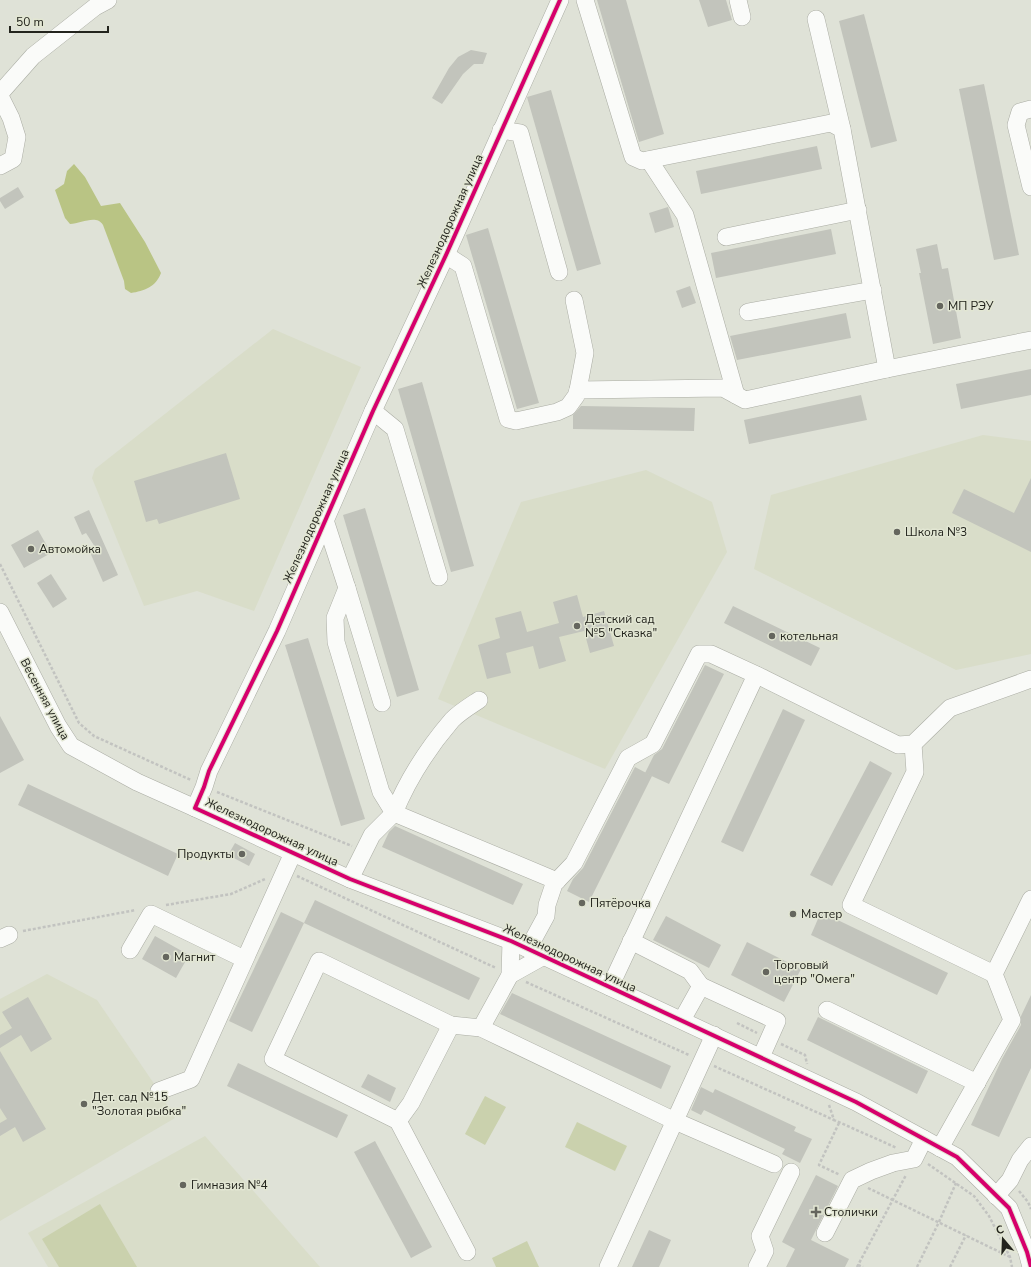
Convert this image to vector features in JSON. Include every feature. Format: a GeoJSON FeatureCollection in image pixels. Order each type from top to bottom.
{"type":"FeatureCollection","features":[{"type":"Feature","properties":{"kind":"street"},"geometry":{"type":"LineString","coordinates":[[0,91],[3,90],[32,56],[96,7],[108,0]]}},
{"type":"Feature","properties":{"kind":"street","name":"Железнодорожная улица"},"geometry":{"type":"LineString","coordinates":[[560,0],[446,256],[373,411],[277,631],[209,771],[195,808],[350,879],[511,941],[544,956],[856,1102],[957,1157],[1009,1208],[1027,1252],[1030,1267]]}},
{"type":"Feature","properties":{"kind":"street"},"geometry":{"type":"LineString","coordinates":[[584,0],[633,158],[642,161],[649,160],[831,123],[842,130]]}},
{"type":"Feature","properties":{"kind":"street"},"geometry":{"type":"LineString","coordinates":[[738,0],[742,17]]}},
{"type":"Feature","properties":{"kind":"street"},"geometry":{"type":"LineString","coordinates":[[816,19],[842,130],[887,369]]}},
{"type":"Feature","properties":{"kind":"street"},"geometry":{"type":"LineString","coordinates":[[0,96],[11,118],[17,137],[13,159],[0,166]]}},
{"type":"Feature","properties":{"kind":"street"},"geometry":{"type":"LineString","coordinates":[[1031,110],[1020,112],[1016,125],[1031,187]]}},
{"type":"Feature","properties":{"kind":"street"},"geometry":{"type":"LineString","coordinates":[[501,130],[520,133],[559,272]]}},
{"type":"Feature","properties":{"kind":"street"},"geometry":{"type":"LineString","coordinates":[[649,160],[685,215],[736,395]]}},
{"type":"Feature","properties":{"kind":"street"},"geometry":{"type":"LineString","coordinates":[[726,237],[858,210]]}},
{"type":"Feature","properties":{"kind":"street"},"geometry":{"type":"LineString","coordinates":[[446,256],[463,266],[508,419],[516,421],[557,412],[568,407],[576,396],[585,353],[574,300]]}},
{"type":"Feature","properties":{"kind":"street"},"geometry":{"type":"LineString","coordinates":[[748,312],[873,290]]}},
{"type":"Feature","properties":{"kind":"street"},"geometry":{"type":"LineString","coordinates":[[578,390],[723,388],[745,400],[1031,340]]}},
{"type":"Feature","properties":{"kind":"street"},"geometry":{"type":"LineString","coordinates":[[373,411],[395,429],[439,577]]}},
{"type":"Feature","properties":{"kind":"street"},"geometry":{"type":"LineString","coordinates":[[325,520],[382,703]]}},
{"type":"Feature","properties":{"kind":"street"},"geometry":{"type":"LineString","coordinates":[[347,588],[335,618],[336,642],[382,792],[394,813],[557,882]]}},
{"type":"Feature","properties":{"kind":"street","name":"Весенняя улица"},"geometry":{"type":"LineString","coordinates":[[0,612],[58,726],[71,746],[137,782],[195,808]]}},
{"type":"Feature","properties":{"kind":"street"},"geometry":{"type":"LineString","coordinates":[[528,949],[546,916],[554,884],[574,863],[628,758],[653,744],[699,654],[711,654],[898,745],[913,744],[950,708],[1031,679]]}},
{"type":"Feature","properties":{"kind":"street"},"geometry":{"type":"LineString","coordinates":[[610,987],[756,675]]}},
{"type":"Feature","properties":{"kind":"street"},"geometry":{"type":"LineString","coordinates":[[350,879],[372,835],[394,813],[401,796],[418,765],[453,719],[479,700]]}},
{"type":"Feature","properties":{"kind":"street"},"geometry":{"type":"LineString","coordinates":[[913,744],[915,772],[851,905],[994,974],[1012,1020],[940,1148]]}},
{"type":"Feature","properties":{"kind":"street"},"geometry":{"type":"LineString","coordinates":[[159,1091],[191,1079],[293,852]]}},
{"type":"Feature","properties":{"kind":"street"},"geometry":{"type":"LineString","coordinates":[[994,974],[1031,899]]}},
{"type":"Feature","properties":{"kind":"street"},"geometry":{"type":"LineString","coordinates":[[130,950],[151,914],[244,959]]}},
{"type":"Feature","properties":{"kind":"street"},"geometry":{"type":"LineString","coordinates":[[481,1028],[510,975],[511,941]]}},
{"type":"Feature","properties":{"kind":"street"},"geometry":{"type":"LineString","coordinates":[[632,941],[690,971],[701,986],[777,1021],[761,1057]]}},
{"type":"Feature","properties":{"kind":"street"},"geometry":{"type":"LineString","coordinates":[[510,975],[544,956]]}},
{"type":"Feature","properties":{"kind":"street"},"geometry":{"type":"LineString","coordinates":[[467,1252],[398,1121],[273,1059],[318,962],[450,1025],[481,1028],[675,1121],[774,1164]]}},
{"type":"Feature","properties":{"kind":"street"},"geometry":{"type":"LineString","coordinates":[[682,1020],[701,986]]}},
{"type":"Feature","properties":{"kind":"street"},"geometry":{"type":"LineString","coordinates":[[826,1010],[976,1083]]}},
{"type":"Feature","properties":{"kind":"street"},"geometry":{"type":"LineString","coordinates":[[398,1121],[411,1103],[450,1025]]}},
{"type":"Feature","properties":{"kind":"street"},"geometry":{"type":"LineString","coordinates":[[608,1267],[714,1035]]}},
{"type":"Feature","properties":{"kind":"street"},"geometry":{"type":"LineString","coordinates":[[824,1233],[852,1180],[871,1171],[915,1157],[924,1139]]}},
{"type":"Feature","properties":{"kind":"street"},"geometry":{"type":"LineString","coordinates":[[996,1196],[1010,1180],[1020,1160],[1031,1146]]}},
{"type":"Feature","properties":{"kind":"street"},"geometry":{"type":"LineString","coordinates":[[757,1267],[765,1251],[760,1236],[791,1172]]}},
{"type":"Feature","properties":{"kind":"path"},"geometry":{"type":"LineString","coordinates":[[0,564],[79,723],[94,736],[204,787],[364,851]]}},
{"type":"Feature","properties":{"kind":"path"},"geometry":{"type":"LineString","coordinates":[[285,870],[510,975],[915,1157],[974,1196],[989,1216],[1010,1257],[1012,1267]]}},
{"type":"Feature","properties":{"kind":"path"},"geometry":{"type":"LineString","coordinates":[[737,1024],[805,1055],[813,1082]]}},
{"type":"Feature","properties":{"kind":"path"},"geometry":{"type":"LineString","coordinates":[[828,1105],[834,1120]]}},
{"type":"Feature","properties":{"kind":"path"},"geometry":{"type":"LineString","coordinates":[[839,1122],[819,1165],[1010,1257]]}},
{"type":"Feature","properties":{"kind":"path"},"geometry":{"type":"LineString","coordinates":[[863,1267],[858,1266],[915,1157]]}},
{"type":"Feature","properties":{"kind":"path"},"geometry":{"type":"LineString","coordinates":[[1010,1180],[1028,1202],[1031,1209]]}},
{"type":"Feature","properties":{"kind":"path"},"geometry":{"type":"LineString","coordinates":[[917,1267],[956,1183]]}},
{"type":"Feature","properties":{"kind":"path"},"geometry":{"type":"LineString","coordinates":[[950,1267],[966,1236]]}},
{"type":"Feature","properties":{"kind":"shaded area"},"geometry":{"type":"Polygon","coordinates":[[[74,164],[85,177],[101,206],[120,203],[145,242],[161,273],[156,282],[149,288],[131,293],[125,289],[124,281],[103,225],[100,222],[96,220],[88,220],[70,224],[65,218],[55,190],[64,184],[67,171],[74,164]]]}},
{"type":"Feature","properties":{"kind":"shaded area"},"geometry":{"type":"Polygon","coordinates":[[[273,329],[361,367],[254,611],[197,591],[144,606],[92,478],[95,469],[273,329]]]}},
{"type":"Feature","properties":{"kind":"shaded area","name":"Школа №3"},"geometry":{"type":"Polygon","coordinates":[[[983,435],[1031,441],[1031,654],[956,670],[754,569],[771,495],[983,435]]]}},
{"type":"Feature","properties":{"kind":"shaded area","name":"Детский сад №5 \"Сказка\""},"geometry":{"type":"Polygon","coordinates":[[[646,470],[712,502],[727,552],[605,769],[438,699],[521,502],[646,470]]]}},
{"type":"Feature","properties":{"kind":"shaded area","name":"Дет. сад №15 \"Золотая рыбка\""},"geometry":{"type":"Polygon","coordinates":[[[47,974],[97,1000],[159,1091],[175,1118],[0,1221],[0,999],[47,974]]]}},
{"type":"Feature","properties":{"kind":"shaded area"},"geometry":{"type":"Polygon","coordinates":[[[485,1096],[506,1107],[485,1145],[465,1134],[485,1096]]]}},
{"type":"Feature","properties":{"kind":"shaded area"},"geometry":{"type":"Polygon","coordinates":[[[577,1122],[627,1146],[615,1171],[565,1147],[577,1122]]]}},
{"type":"Feature","properties":{"kind":"shaded area","name":"Гимназия №4"},"geometry":{"type":"Polygon","coordinates":[[[205,1136],[320,1267],[48,1267],[28,1233],[205,1136]]]}},
{"type":"Feature","properties":{"kind":"shaded area"},"geometry":{"type":"Polygon","coordinates":[[[100,1204],[137,1267],[59,1267],[42,1239],[100,1204]]]}},
{"type":"Feature","properties":{"kind":"shaded area"},"geometry":{"type":"Polygon","coordinates":[[[527,1241],[539,1267],[496,1267],[492,1258],[527,1241]]]}},
{"type":"Feature","properties":{"kind":"building"},"geometry":{"type":"Polygon","coordinates":[[[597,0],[626,0],[664,134],[639,142],[597,0]]]}},
{"type":"Feature","properties":{"kind":"building"},"geometry":{"type":"Polygon","coordinates":[[[699,0],[726,0],[732,20],[708,27],[699,0]]]}},
{"type":"Feature","properties":{"kind":"building"},"geometry":{"type":"Polygon","coordinates":[[[864,14],[897,141],[871,148],[839,21],[864,14]]]}},
{"type":"Feature","properties":{"kind":"building"},"geometry":{"type":"Polygon","coordinates":[[[471,50],[487,53],[483,64],[474,64],[463,74],[442,104],[432,98],[449,68],[458,57],[471,50]]]}},
{"type":"Feature","properties":{"kind":"building"},"geometry":{"type":"Polygon","coordinates":[[[984,84],[1019,255],[994,260],[959,89],[984,84]]]}},
{"type":"Feature","properties":{"kind":"building"},"geometry":{"type":"Polygon","coordinates":[[[551,90],[601,264],[577,271],[527,97],[551,90]]]}},
{"type":"Feature","properties":{"kind":"building"},"geometry":{"type":"Polygon","coordinates":[[[817,146],[822,169],[701,194],[696,171],[817,146]]]}},
{"type":"Feature","properties":{"kind":"building"},"geometry":{"type":"Polygon","coordinates":[[[18,187],[24,197],[5,209],[0,201],[0,198],[18,187]]]}},
{"type":"Feature","properties":{"kind":"building"},"geometry":{"type":"Polygon","coordinates":[[[668,207],[674,227],[655,233],[649,213],[668,207]]]}},
{"type":"Feature","properties":{"kind":"building"},"geometry":{"type":"Polygon","coordinates":[[[488,228],[539,403],[517,409],[466,235],[488,228]]]}},
{"type":"Feature","properties":{"kind":"building"},"geometry":{"type":"Polygon","coordinates":[[[831,229],[836,254],[716,278],[711,253],[831,229]]]}},
{"type":"Feature","properties":{"kind":"building","name":"МП РЭУ"},"geometry":{"type":"Polygon","coordinates":[[[937,244],[942,269],[948,268],[961,338],[933,344],[919,273],[921,273],[916,249],[937,244]]]}},
{"type":"Feature","properties":{"kind":"building"},"geometry":{"type":"Polygon","coordinates":[[[690,286],[696,303],[682,308],[676,291],[690,286]]]}},
{"type":"Feature","properties":{"kind":"building"},"geometry":{"type":"Polygon","coordinates":[[[846,313],[851,338],[737,360],[730,336],[846,313]]]}},
{"type":"Feature","properties":{"kind":"building"},"geometry":{"type":"Polygon","coordinates":[[[1031,369],[1031,395],[961,409],[956,384],[1031,369]]]}},
{"type":"Feature","properties":{"kind":"building"},"geometry":{"type":"Polygon","coordinates":[[[422,382],[474,566],[451,572],[398,389],[422,382]]]}},
{"type":"Feature","properties":{"kind":"building"},"geometry":{"type":"Polygon","coordinates":[[[861,395],[867,420],[749,444],[744,420],[861,395]]]}},
{"type":"Feature","properties":{"kind":"building"},"geometry":{"type":"Polygon","coordinates":[[[581,406],[695,408],[694,431],[573,429],[573,415],[581,406]]]}},
{"type":"Feature","properties":{"kind":"building"},"geometry":{"type":"Polygon","coordinates":[[[226,453],[240,499],[159,524],[157,519],[146,522],[134,481],[226,453]]]}},
{"type":"Feature","properties":{"kind":"building"},"geometry":{"type":"Polygon","coordinates":[[[1031,478],[1031,552],[952,513],[964,489],[1014,513],[1031,478]]]}},
{"type":"Feature","properties":{"kind":"building"},"geometry":{"type":"Polygon","coordinates":[[[365,508],[419,690],[397,697],[343,515],[365,508]]]}},
{"type":"Feature","properties":{"kind":"building"},"geometry":{"type":"Polygon","coordinates":[[[89,510],[118,575],[103,582],[89,550],[95,547],[86,533],[82,535],[74,517],[89,510]]]}},
{"type":"Feature","properties":{"kind":"building","name":"Автомойка"},"geometry":{"type":"Polygon","coordinates":[[[38,530],[51,553],[24,568],[11,545],[38,530]]]}},
{"type":"Feature","properties":{"kind":"building"},"geometry":{"type":"Polygon","coordinates":[[[51,574],[67,599],[53,608],[37,583],[51,574]]]}},
{"type":"Feature","properties":{"kind":"building"},"geometry":{"type":"Polygon","coordinates":[[[577,595],[583,617],[604,611],[614,646],[590,653],[584,631],[559,637],[566,661],[539,669],[533,646],[506,653],[511,673],[487,679],[478,645],[500,638],[495,618],[521,611],[527,632],[559,623],[553,602],[577,595]]]}},
{"type":"Feature","properties":{"kind":"building","name":"котельная"},"geometry":{"type":"Polygon","coordinates":[[[733,606],[820,648],[811,666],[724,623],[733,606]]]}},
{"type":"Feature","properties":{"kind":"building"},"geometry":{"type":"Polygon","coordinates":[[[308,638],[365,819],[341,826],[285,645],[308,638]]]}},
{"type":"Feature","properties":{"kind":"building"},"geometry":{"type":"Polygon","coordinates":[[[705,665],[724,674],[669,784],[645,773],[654,755],[662,749],[705,665]]]}},
{"type":"Feature","properties":{"kind":"building"},"geometry":{"type":"Polygon","coordinates":[[[783,709],[805,720],[743,852],[721,842],[783,709]]]}},
{"type":"Feature","properties":{"kind":"building"},"geometry":{"type":"Polygon","coordinates":[[[0,716],[24,760],[0,773],[0,716]]]}},
{"type":"Feature","properties":{"kind":"building"},"geometry":{"type":"Polygon","coordinates":[[[870,761],[892,773],[832,886],[810,875],[870,761]]]}},
{"type":"Feature","properties":{"kind":"building"},"geometry":{"type":"Polygon","coordinates":[[[635,767],[652,776],[589,902],[567,891],[573,879],[583,868],[635,767]]]}},
{"type":"Feature","properties":{"kind":"building"},"geometry":{"type":"Polygon","coordinates":[[[28,784],[178,854],[168,876],[18,805],[28,784]]]}},
{"type":"Feature","properties":{"kind":"building"},"geometry":{"type":"Polygon","coordinates":[[[395,826],[523,884],[513,905],[382,847],[389,832],[395,826]]]}},
{"type":"Feature","properties":{"kind":"building","name":"Продукты"},"geometry":{"type":"Polygon","coordinates":[[[235,843],[255,854],[249,866],[228,855],[235,843]]]}},
{"type":"Feature","properties":{"kind":"building"},"geometry":{"type":"Polygon","coordinates":[[[315,900],[480,978],[469,1000],[304,923],[315,900]]]}},
{"type":"Feature","properties":{"kind":"building"},"geometry":{"type":"Polygon","coordinates":[[[281,912],[304,923],[252,1032],[229,1021],[281,912]]]}},
{"type":"Feature","properties":{"kind":"building"},"geometry":{"type":"Polygon","coordinates":[[[821,912],[948,973],[937,995],[811,935],[821,912]]]}},
{"type":"Feature","properties":{"kind":"building"},"geometry":{"type":"Polygon","coordinates":[[[666,916],[721,945],[709,968],[653,940],[666,916]]]}},
{"type":"Feature","properties":{"kind":"building","name":"Магнит"},"geometry":{"type":"Polygon","coordinates":[[[155,936],[189,955],[176,978],[142,959],[155,936]]]}},
{"type":"Feature","properties":{"kind":"building","name":"Торговый центр \"Омега\""},"geometry":{"type":"Polygon","coordinates":[[[747,942],[801,969],[784,1002],[731,975],[747,942]]]}},
{"type":"Feature","properties":{"kind":"building"},"geometry":{"type":"Polygon","coordinates":[[[512,993],[671,1066],[661,1089],[500,1014],[512,993]]]}},
{"type":"Feature","properties":{"kind":"building"},"geometry":{"type":"Polygon","coordinates":[[[1031,995],[1031,1068],[999,1137],[971,1125],[1002,1059],[1021,1025],[1021,1016],[1031,995]]]}},
{"type":"Feature","properties":{"kind":"building"},"geometry":{"type":"Polygon","coordinates":[[[28,997],[52,1039],[31,1052],[21,1035],[0,1048],[0,1035],[12,1028],[2,1012],[28,997]]]}},
{"type":"Feature","properties":{"kind":"building"},"geometry":{"type":"Polygon","coordinates":[[[818,1017],[928,1071],[917,1094],[807,1040],[818,1017]]]}},
{"type":"Feature","properties":{"kind":"building"},"geometry":{"type":"Polygon","coordinates":[[[0,1051],[46,1129],[23,1142],[15,1127],[0,1136],[0,1123],[7,1119],[0,1108],[0,1051]]]}},
{"type":"Feature","properties":{"kind":"building"},"geometry":{"type":"Polygon","coordinates":[[[238,1063],[348,1115],[337,1138],[227,1086],[238,1063]]]}},
{"type":"Feature","properties":{"kind":"building"},"geometry":{"type":"Polygon","coordinates":[[[368,1074],[396,1088],[390,1102],[361,1087],[368,1074]]]}},
{"type":"Feature","properties":{"kind":"building"},"geometry":{"type":"Polygon","coordinates":[[[701,1087],[713,1093],[715,1089],[796,1127],[794,1131],[812,1139],[800,1163],[782,1154],[785,1149],[704,1110],[701,1115],[691,1110],[701,1087]]]}},
{"type":"Feature","properties":{"kind":"building"},"geometry":{"type":"Polygon","coordinates":[[[375,1141],[432,1247],[411,1258],[354,1152],[375,1141]]]}},
{"type":"Feature","properties":{"kind":"building"},"geometry":{"type":"Polygon","coordinates":[[[816,1175],[838,1186],[811,1240],[849,1259],[845,1267],[786,1267],[795,1249],[782,1242],[816,1175]]]}},
{"type":"Feature","properties":{"kind":"building"},"geometry":{"type":"Polygon","coordinates":[[[649,1230],[671,1240],[659,1267],[632,1267],[649,1230]]]}},
{"type":"Feature","properties":{"kind":"cycle path"},"geometry":{"type":"LineString","coordinates":[[560,0],[446,255],[373,411],[277,631],[209,771],[195,808],[350,879],[511,941],[856,1102],[957,1157],[1009,1208],[1027,1252],[1031,1267]]}},
{"type":"Feature","properties":{"kind":"place","name":"МП РЭУ"},"geometry":{"type":"Point","coordinates":[940,306]}},
{"type":"Feature","properties":{"kind":"place","name":"Школа №3"},"geometry":{"type":"Point","coordinates":[897,532]}},
{"type":"Feature","properties":{"kind":"place","name":"Автомойка"},"geometry":{"type":"Point","coordinates":[31,549]}},
{"type":"Feature","properties":{"kind":"place","name":"Детский сад №5 \"Сказка\""},"geometry":{"type":"Point","coordinates":[577,626]}},
{"type":"Feature","properties":{"kind":"place","name":"котельная"},"geometry":{"type":"Point","coordinates":[772,636]}},
{"type":"Feature","properties":{"kind":"place","name":"Продукты"},"geometry":{"type":"Point","coordinates":[242,854]}},
{"type":"Feature","properties":{"kind":"place","name":"Пятёрочка"},"geometry":{"type":"Point","coordinates":[582,903]}},
{"type":"Feature","properties":{"kind":"place","name":"Мастер"},"geometry":{"type":"Point","coordinates":[793,914]}},
{"type":"Feature","properties":{"kind":"place","name":"Магнит"},"geometry":{"type":"Point","coordinates":[166,957]}},
{"type":"Feature","properties":{"kind":"place","name":"Торговый центр \"Омега\""},"geometry":{"type":"Point","coordinates":[766,972]}},
{"type":"Feature","properties":{"kind":"place","name":"Дет. сад №15 \"Золотая рыбка\""},"geometry":{"type":"Point","coordinates":[84,1104]}},
{"type":"Feature","properties":{"kind":"place","name":"Гимназия №4"},"geometry":{"type":"Point","coordinates":[183,1185]}},
{"type":"Feature","properties":{"kind":"place","name":"Столички"},"geometry":{"type":"Point","coordinates":[816,1212]}}]}
